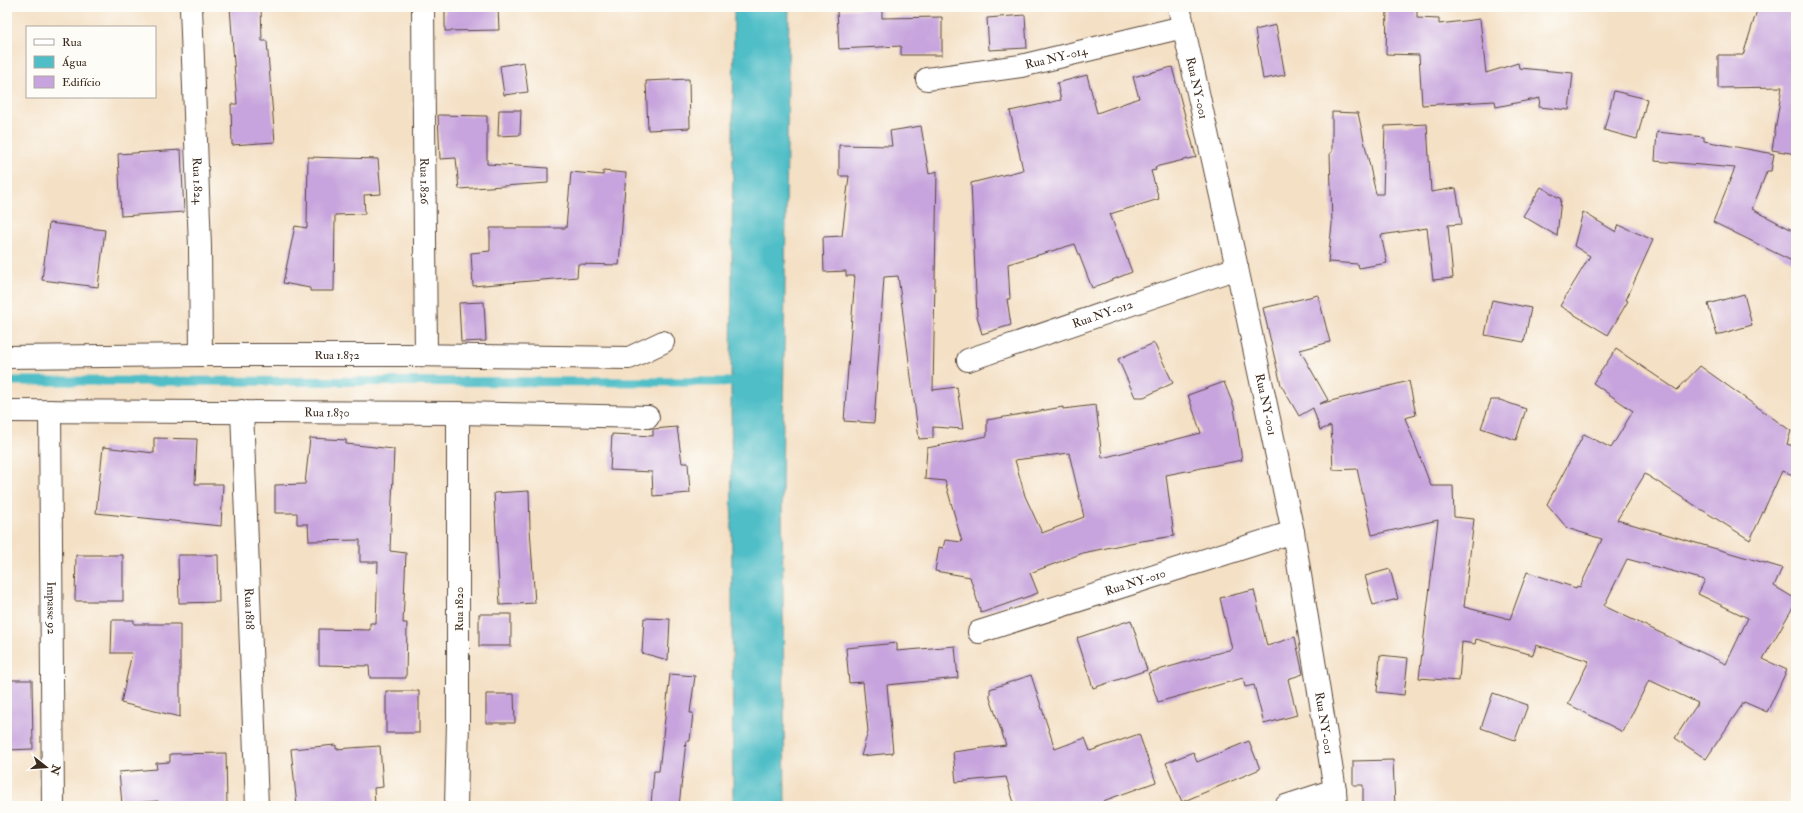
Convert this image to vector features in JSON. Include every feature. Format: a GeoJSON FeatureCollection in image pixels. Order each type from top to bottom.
{"type":"FeatureCollection","features":[{"type":"Feature","properties":{"kind":"street","name":"Rua 1.824"},"geometry":{"type":"LineString","coordinates":[[191,7],[200,248],[201,355]]}},
{"type":"Feature","properties":{"kind":"street","name":"Rua 1.826"},"geometry":{"type":"LineString","coordinates":[[423,7],[426,355]]}},
{"type":"Feature","properties":{"kind":"street","name":"Rua NY-014"},"geometry":{"type":"LineString","coordinates":[[927,79],[1021,66],[1181,17]]}},
{"type":"Feature","properties":{"kind":"street","name":"Rua NY-001"},"geometry":{"type":"LineString","coordinates":[[1181,17],[1237,268],[1293,532],[1335,798]]}},
{"type":"Feature","properties":{"kind":"street","name":"Rua NY-012"},"geometry":{"type":"LineString","coordinates":[[968,360],[1237,268]]}},
{"type":"Feature","properties":{"kind":"street","name":"Rua 1.832"},"geometry":{"type":"LineString","coordinates":[[7,357],[426,355],[629,358],[664,342]]}},
{"type":"Feature","properties":{"kind":"street","name":"Impasse 92"},"geometry":{"type":"LineString","coordinates":[[50,410],[53,806]]}},
{"type":"Feature","properties":{"kind":"street","name":"Rua 1.830"},"geometry":{"type":"LineString","coordinates":[[7,411],[458,413],[648,418]]}},
{"type":"Feature","properties":{"kind":"street","name":"Rua 1818"},"geometry":{"type":"LineString","coordinates":[[242,411],[257,806]]}},
{"type":"Feature","properties":{"kind":"street","name":"Rua 1820"},"geometry":{"type":"LineString","coordinates":[[456,806],[458,713],[458,413]]}},
{"type":"Feature","properties":{"kind":"street","name":"Rua NY-010"},"geometry":{"type":"LineString","coordinates":[[979,632],[1293,532]]}},
{"type":"Feature","properties":{"kind":"street"},"geometry":{"type":"LineString","coordinates":[[1286,806],[1335,798]]}},
{"type":"Feature","properties":{"kind":"water"},"geometry":{"type":"Polygon","coordinates":[[[734,7],[789,7],[782,491],[785,806],[733,806],[731,382],[734,7]]]}},
{"type":"Feature","properties":{"kind":"building"},"geometry":{"type":"Polygon","coordinates":[[[230,7],[261,7],[262,41],[267,41],[275,142],[232,145],[231,104],[237,104],[230,7]]]}},
{"type":"Feature","properties":{"kind":"building"},"geometry":{"type":"Polygon","coordinates":[[[445,7],[498,7],[499,30],[445,31],[445,7]]]}},
{"type":"Feature","properties":{"kind":"building"},"geometry":{"type":"Polygon","coordinates":[[[1387,7],[1417,7],[1417,18],[1439,19],[1439,24],[1480,19],[1486,73],[1518,63],[1519,68],[1573,73],[1569,110],[1539,107],[1540,98],[1496,107],[1495,101],[1422,105],[1419,55],[1386,54],[1387,7]]]}},
{"type":"Feature","properties":{"kind":"building"},"geometry":{"type":"Polygon","coordinates":[[[1758,7],[1796,7],[1796,154],[1772,150],[1782,87],[1718,88],[1718,55],[1743,55],[1758,7]]]}},
{"type":"Feature","properties":{"kind":"building"},"geometry":{"type":"Polygon","coordinates":[[[882,8],[882,18],[942,17],[942,55],[901,55],[901,46],[839,49],[837,10],[882,8]]]}},
{"type":"Feature","properties":{"kind":"building"},"geometry":{"type":"Polygon","coordinates":[[[1025,15],[1027,48],[989,50],[987,18],[1025,15]]]}},
{"type":"Feature","properties":{"kind":"building"},"geometry":{"type":"Polygon","coordinates":[[[1276,25],[1285,75],[1263,79],[1255,30],[1276,25]]]}},
{"type":"Feature","properties":{"kind":"building"},"geometry":{"type":"Polygon","coordinates":[[[524,62],[528,92],[504,95],[500,66],[524,62]]]}},
{"type":"Feature","properties":{"kind":"building"},"geometry":{"type":"Polygon","coordinates":[[[1172,67],[1196,157],[1155,167],[1156,170],[1151,171],[1159,199],[1110,214],[1132,272],[1092,288],[1075,244],[1008,264],[1010,299],[1007,299],[1011,325],[982,334],[977,316],[971,183],[1023,170],[1010,111],[1061,100],[1057,83],[1087,75],[1097,113],[1139,98],[1133,77],[1172,67]]]}},
{"type":"Feature","properties":{"kind":"building"},"geometry":{"type":"Polygon","coordinates":[[[689,79],[690,128],[648,130],[646,81],[689,79]]]}},
{"type":"Feature","properties":{"kind":"building"},"geometry":{"type":"Polygon","coordinates":[[[1614,91],[1647,99],[1637,139],[1604,130],[1614,91]]]}},
{"type":"Feature","properties":{"kind":"building"},"geometry":{"type":"Polygon","coordinates":[[[499,110],[521,110],[520,135],[498,136],[499,110]]]}},
{"type":"Feature","properties":{"kind":"building"},"geometry":{"type":"Polygon","coordinates":[[[1332,112],[1358,113],[1376,194],[1383,194],[1385,126],[1427,124],[1431,192],[1456,188],[1462,224],[1448,225],[1453,278],[1433,280],[1427,228],[1381,235],[1387,263],[1359,268],[1358,264],[1328,262],[1332,224],[1330,153],[1332,152],[1332,112]]]}},
{"type":"Feature","properties":{"kind":"building"},"geometry":{"type":"Polygon","coordinates":[[[438,115],[487,116],[487,164],[548,168],[548,183],[459,189],[456,158],[440,159],[438,115]]]}},
{"type":"Feature","properties":{"kind":"building"},"geometry":{"type":"Polygon","coordinates":[[[921,126],[929,174],[937,171],[933,390],[957,387],[963,429],[933,427],[933,438],[919,439],[898,276],[884,277],[874,423],[844,421],[855,276],[846,276],[846,271],[824,272],[823,237],[842,236],[849,176],[839,176],[839,145],[892,146],[890,131],[921,126]]]}},
{"type":"Feature","properties":{"kind":"building"},"geometry":{"type":"Polygon","coordinates":[[[1657,132],[1704,137],[1704,141],[1774,154],[1771,171],[1767,171],[1752,209],[1796,232],[1796,263],[1713,222],[1735,168],[1655,161],[1657,132]]]}},
{"type":"Feature","properties":{"kind":"building"},"geometry":{"type":"Polygon","coordinates":[[[181,150],[184,212],[121,216],[118,154],[181,150]]]}},
{"type":"Feature","properties":{"kind":"building"},"geometry":{"type":"Polygon","coordinates":[[[308,157],[378,159],[381,194],[364,195],[365,214],[335,215],[334,291],[310,291],[310,288],[283,283],[295,226],[307,228],[308,157]]]}},
{"type":"Feature","properties":{"kind":"building"},"geometry":{"type":"Polygon","coordinates":[[[603,171],[626,173],[619,265],[578,264],[577,277],[473,286],[471,253],[490,251],[490,228],[566,228],[571,172],[603,175],[603,171]]]}},
{"type":"Feature","properties":{"kind":"building"},"geometry":{"type":"Polygon","coordinates":[[[1541,187],[1561,199],[1557,236],[1523,216],[1541,187]]]}},
{"type":"Feature","properties":{"kind":"building"},"geometry":{"type":"Polygon","coordinates":[[[1583,212],[1616,232],[1619,225],[1653,240],[1626,300],[1628,301],[1608,335],[1560,306],[1590,256],[1574,246],[1583,212]]]}},
{"type":"Feature","properties":{"kind":"building"},"geometry":{"type":"Polygon","coordinates":[[[49,223],[105,230],[98,287],[42,280],[49,223]]]}},
{"type":"Feature","properties":{"kind":"building"},"geometry":{"type":"Polygon","coordinates":[[[1744,294],[1752,325],[1717,335],[1708,304],[1744,294]]]}},
{"type":"Feature","properties":{"kind":"building"},"geometry":{"type":"Polygon","coordinates":[[[1318,295],[1330,342],[1300,350],[1328,400],[1319,404],[1409,381],[1416,415],[1405,418],[1431,486],[1453,486],[1454,517],[1474,519],[1464,607],[1510,619],[1527,572],[1576,588],[1577,586],[1580,587],[1602,539],[1567,528],[1547,504],[1584,434],[1611,448],[1633,411],[1593,383],[1616,349],[1677,390],[1700,366],[1791,431],[1787,444],[1796,447],[1796,476],[1782,471],[1750,540],[1645,474],[1617,520],[1782,568],[1774,586],[1796,599],[1796,602],[1763,659],[1787,670],[1767,712],[1744,702],[1706,759],[1675,738],[1698,703],[1649,680],[1623,732],[1568,704],[1589,661],[1536,645],[1533,655],[1476,639],[1475,644],[1462,642],[1459,681],[1419,678],[1438,520],[1372,535],[1357,469],[1333,470],[1331,426],[1320,430],[1313,408],[1299,416],[1281,385],[1263,308],[1318,295]],[[1627,559],[1604,606],[1726,664],[1748,618],[1698,594],[1705,580],[1627,559]]]}},
{"type":"Feature","properties":{"kind":"building"},"geometry":{"type":"Polygon","coordinates":[[[1492,300],[1531,308],[1524,342],[1485,335],[1492,300]]]}},
{"type":"Feature","properties":{"kind":"building"},"geometry":{"type":"Polygon","coordinates":[[[484,302],[486,341],[461,342],[459,303],[484,302]]]}},
{"type":"Feature","properties":{"kind":"building"},"geometry":{"type":"Polygon","coordinates":[[[1154,343],[1173,383],[1144,397],[1135,397],[1118,359],[1154,343]]]}},
{"type":"Feature","properties":{"kind":"building"},"geometry":{"type":"Polygon","coordinates":[[[1224,382],[1234,407],[1242,460],[1166,475],[1174,536],[1135,542],[1083,553],[1030,573],[1038,593],[981,613],[970,577],[935,571],[939,547],[943,548],[945,540],[962,542],[945,481],[925,479],[927,448],[987,436],[987,420],[1063,407],[1063,409],[1096,405],[1102,458],[1201,433],[1188,395],[1224,382]],[[1069,453],[1015,460],[1025,496],[1042,533],[1084,517],[1069,453]]]}},
{"type":"Feature","properties":{"kind":"building"},"geometry":{"type":"Polygon","coordinates":[[[1491,400],[1500,400],[1526,409],[1516,440],[1481,428],[1491,400]]]}},
{"type":"Feature","properties":{"kind":"building"},"geometry":{"type":"Polygon","coordinates":[[[677,427],[682,463],[688,463],[690,493],[653,496],[652,472],[610,470],[612,434],[653,436],[653,429],[677,427]]]}},
{"type":"Feature","properties":{"kind":"building"},"geometry":{"type":"Polygon","coordinates":[[[154,438],[197,439],[195,484],[223,484],[221,526],[96,513],[103,447],[154,453],[154,438]]]}},
{"type":"Feature","properties":{"kind":"building"},"geometry":{"type":"Polygon","coordinates":[[[310,438],[346,440],[346,444],[394,449],[390,551],[406,553],[403,623],[407,623],[406,678],[370,678],[369,666],[319,665],[319,629],[370,630],[370,623],[376,623],[378,562],[360,562],[360,540],[309,541],[308,524],[297,524],[297,513],[275,513],[275,485],[305,484],[310,438]]]}},
{"type":"Feature","properties":{"kind":"building"},"geometry":{"type":"Polygon","coordinates":[[[529,491],[535,603],[500,605],[494,493],[529,491]]]}},
{"type":"Feature","properties":{"kind":"building"},"geometry":{"type":"Polygon","coordinates":[[[76,555],[123,555],[123,601],[75,601],[76,555]]]}},
{"type":"Feature","properties":{"kind":"building"},"geometry":{"type":"Polygon","coordinates":[[[178,555],[218,555],[219,602],[179,603],[178,555]]]}},
{"type":"Feature","properties":{"kind":"building"},"geometry":{"type":"Polygon","coordinates":[[[1390,569],[1398,599],[1373,605],[1365,576],[1390,569]]]}},
{"type":"Feature","properties":{"kind":"building"},"geometry":{"type":"Polygon","coordinates":[[[1254,590],[1267,646],[1295,637],[1303,674],[1288,679],[1297,715],[1264,724],[1254,685],[1245,687],[1243,678],[1158,702],[1148,673],[1232,649],[1220,598],[1254,590]]]}},
{"type":"Feature","properties":{"kind":"building"},"geometry":{"type":"Polygon","coordinates":[[[479,614],[511,614],[511,646],[479,646],[479,614]]]}},
{"type":"Feature","properties":{"kind":"building"},"geometry":{"type":"Polygon","coordinates":[[[644,618],[670,619],[668,660],[642,653],[644,618]]]}},
{"type":"Feature","properties":{"kind":"building"},"geometry":{"type":"Polygon","coordinates":[[[112,620],[134,620],[134,624],[180,624],[180,717],[121,703],[132,653],[111,653],[112,620]]]}},
{"type":"Feature","properties":{"kind":"building"},"geometry":{"type":"Polygon","coordinates":[[[1131,620],[1147,670],[1093,688],[1077,638],[1131,620]]]}},
{"type":"Feature","properties":{"kind":"building"},"geometry":{"type":"Polygon","coordinates":[[[897,643],[897,651],[955,646],[958,678],[887,685],[893,753],[861,756],[868,731],[863,682],[849,683],[846,648],[897,643]]]}},
{"type":"Feature","properties":{"kind":"building"},"geometry":{"type":"Polygon","coordinates":[[[1380,655],[1408,658],[1404,695],[1377,692],[1380,655]]]}},
{"type":"Feature","properties":{"kind":"building"},"geometry":{"type":"Polygon","coordinates":[[[670,674],[695,676],[690,713],[693,713],[690,741],[686,741],[679,806],[651,804],[654,771],[659,771],[670,674]]]}},
{"type":"Feature","properties":{"kind":"building"},"geometry":{"type":"Polygon","coordinates":[[[1031,675],[1055,749],[1085,738],[1090,751],[1139,734],[1156,782],[1103,801],[1105,806],[1015,806],[1006,777],[956,782],[953,752],[1006,745],[990,698],[990,689],[1031,675]]]}},
{"type":"Feature","properties":{"kind":"building"},"geometry":{"type":"Polygon","coordinates":[[[7,680],[32,680],[33,749],[7,750],[7,680]]]}},
{"type":"Feature","properties":{"kind":"building"},"geometry":{"type":"Polygon","coordinates":[[[386,691],[419,691],[419,733],[386,733],[386,691]]]}},
{"type":"Feature","properties":{"kind":"building"},"geometry":{"type":"Polygon","coordinates":[[[1493,693],[1528,705],[1515,740],[1481,728],[1493,693]]]}},
{"type":"Feature","properties":{"kind":"building"},"geometry":{"type":"Polygon","coordinates":[[[486,694],[514,694],[515,723],[486,723],[486,694]]]}},
{"type":"Feature","properties":{"kind":"building"},"geometry":{"type":"Polygon","coordinates":[[[1249,741],[1260,769],[1182,802],[1166,763],[1193,752],[1197,762],[1249,741]]]}},
{"type":"Feature","properties":{"kind":"building"},"geometry":{"type":"Polygon","coordinates":[[[336,745],[336,749],[380,746],[383,787],[374,788],[375,806],[297,806],[291,749],[336,745]]]}},
{"type":"Feature","properties":{"kind":"building"},"geometry":{"type":"Polygon","coordinates":[[[226,753],[227,806],[158,806],[158,801],[122,804],[119,772],[157,769],[156,763],[170,762],[170,754],[226,753]]]}},
{"type":"Feature","properties":{"kind":"building"},"geometry":{"type":"Polygon","coordinates":[[[1393,760],[1395,806],[1363,806],[1363,785],[1353,785],[1353,761],[1393,760]]]}},
{"type":"Feature","properties":{"kind":"waterway"},"geometry":{"type":"LineString","coordinates":[[7,381],[742,382]]}}]}
